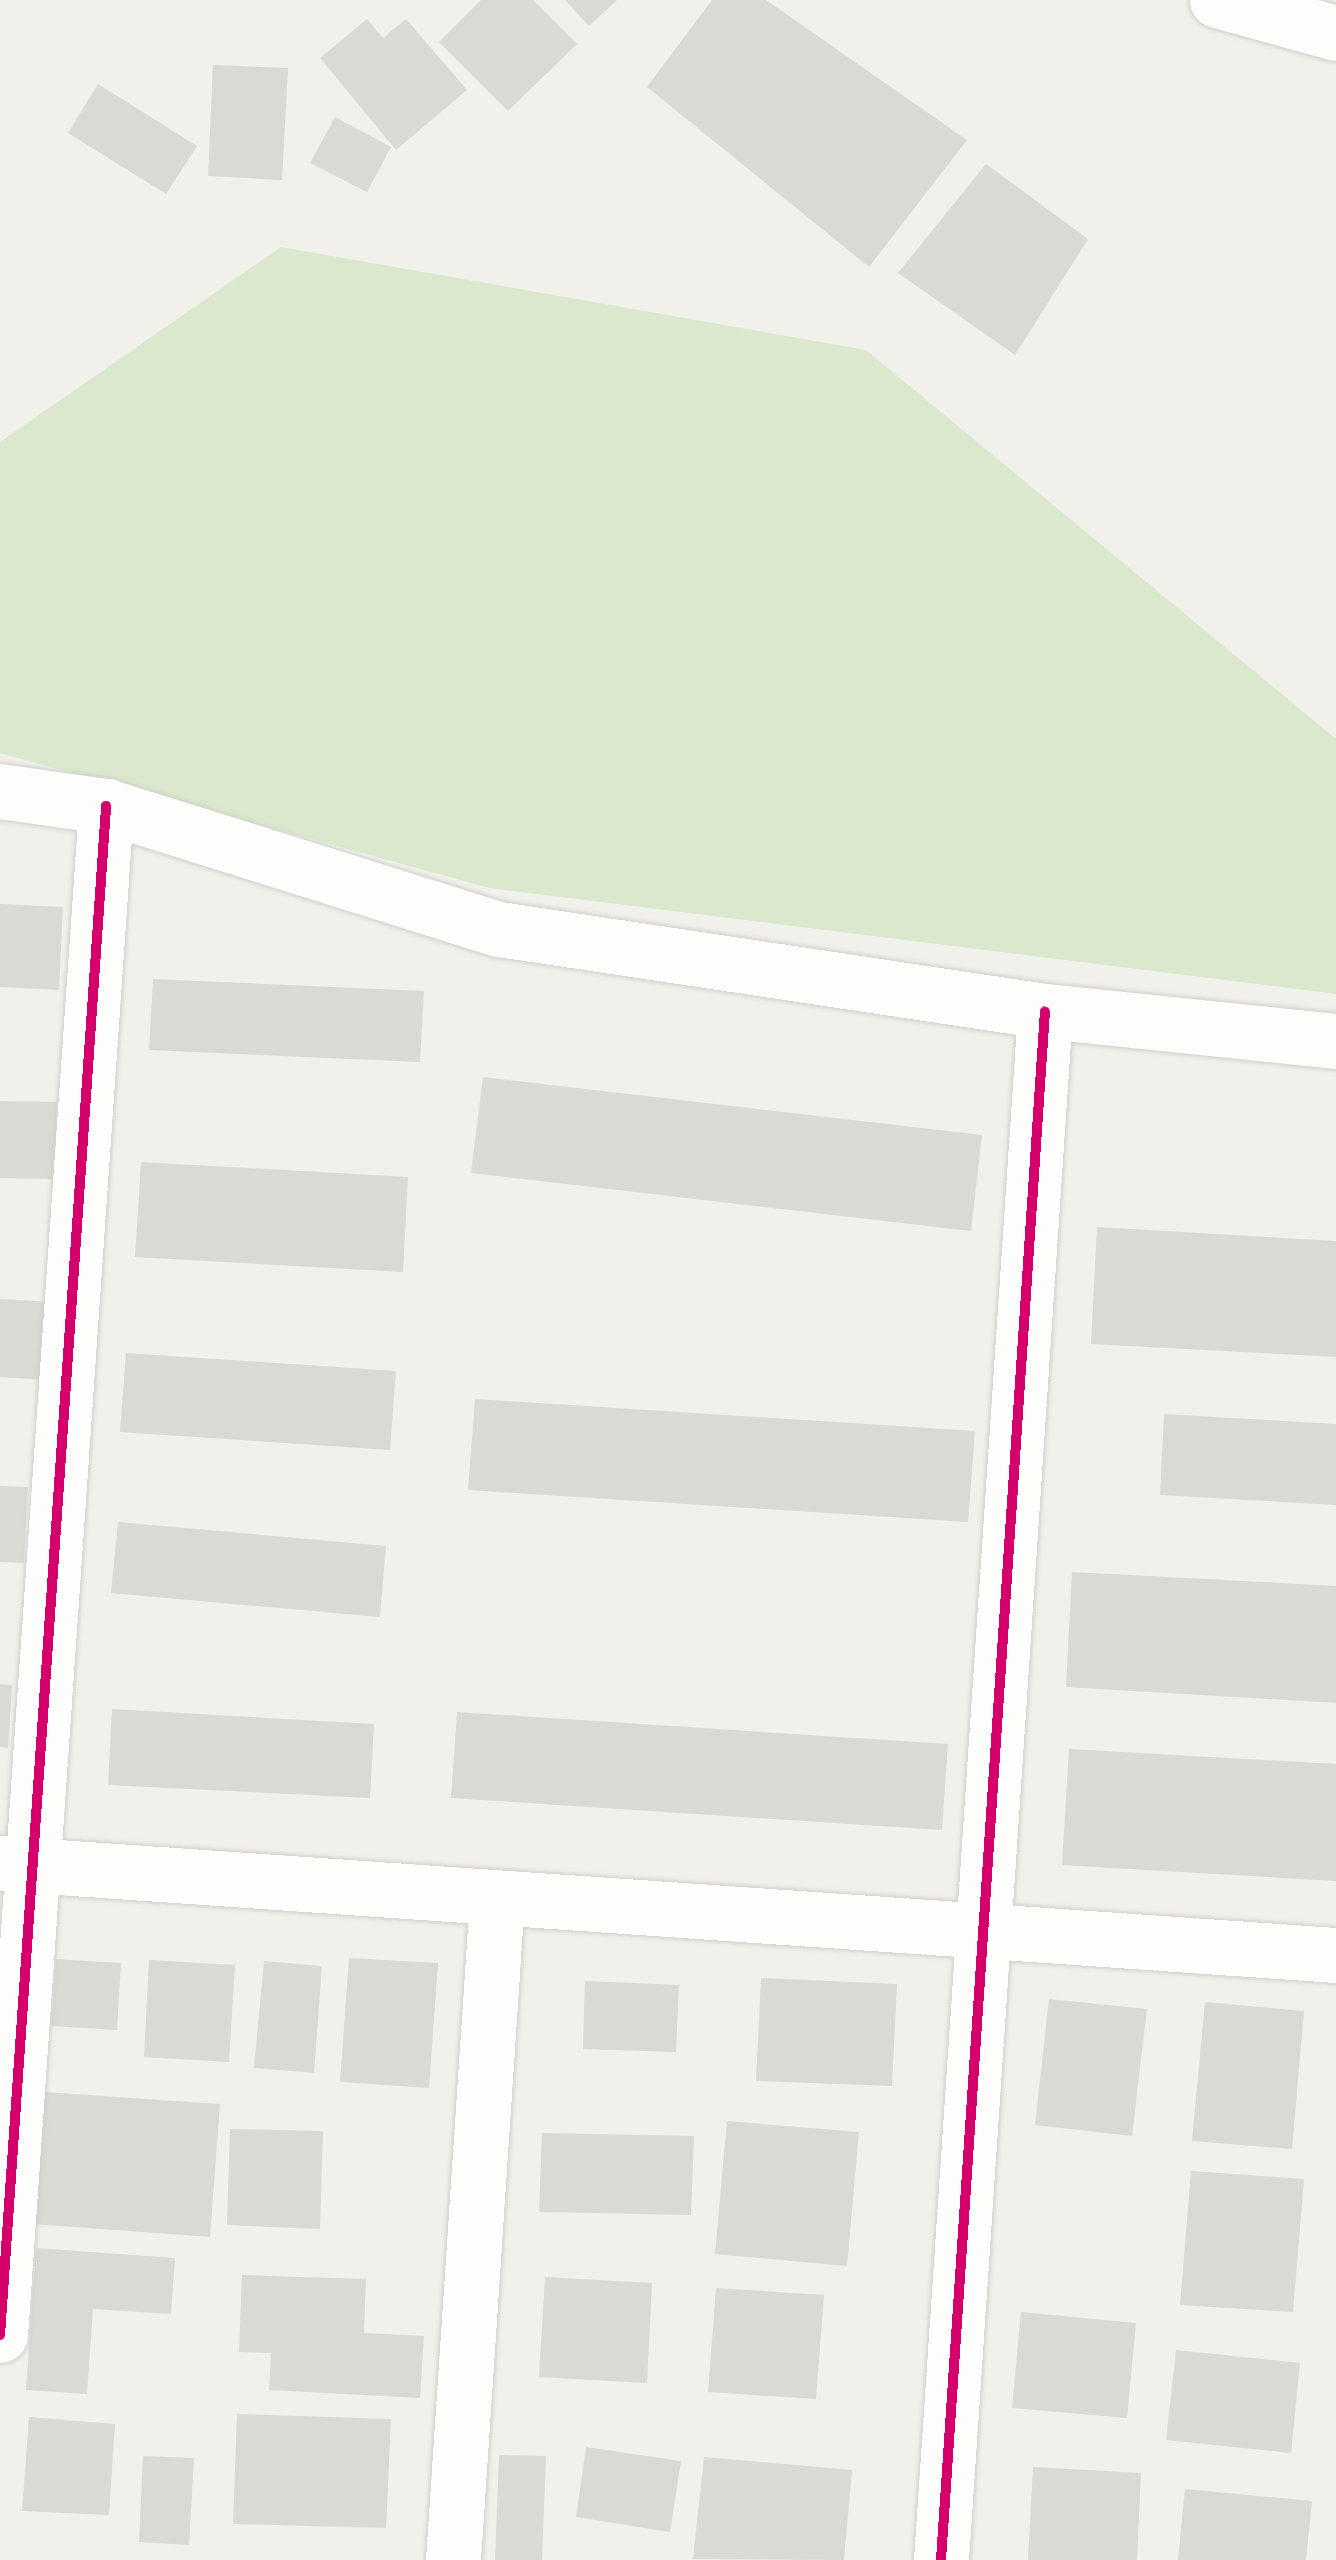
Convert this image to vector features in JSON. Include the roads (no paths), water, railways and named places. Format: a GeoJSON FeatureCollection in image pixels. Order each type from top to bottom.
{"type":"FeatureCollection","features":[{"type":"Feature","properties":{"kind":"street"},"geometry":{"type":"LineString","coordinates":[[1216,0],[1336,33]]}},
{"type":"Feature","properties":{"kind":"street"},"geometry":{"type":"LineString","coordinates":[[0,791],[106,806],[500,928],[1045,1011],[1336,1041]]}},
{"type":"Feature","properties":{"kind":"street"},"geometry":{"type":"LineString","coordinates":[[1,2308],[16,1864],[106,806]]}},
{"type":"Feature","properties":{"kind":"street"},"geometry":{"type":"LineString","coordinates":[[940,2560],[1045,1011]]}},
{"type":"Feature","properties":{"kind":"street"},"geometry":{"type":"LineString","coordinates":[[16,1864],[1336,1956]]}},
{"type":"Feature","properties":{"kind":"street"},"geometry":{"type":"LineString","coordinates":[[453,2560],[497,1897]]}}]}
